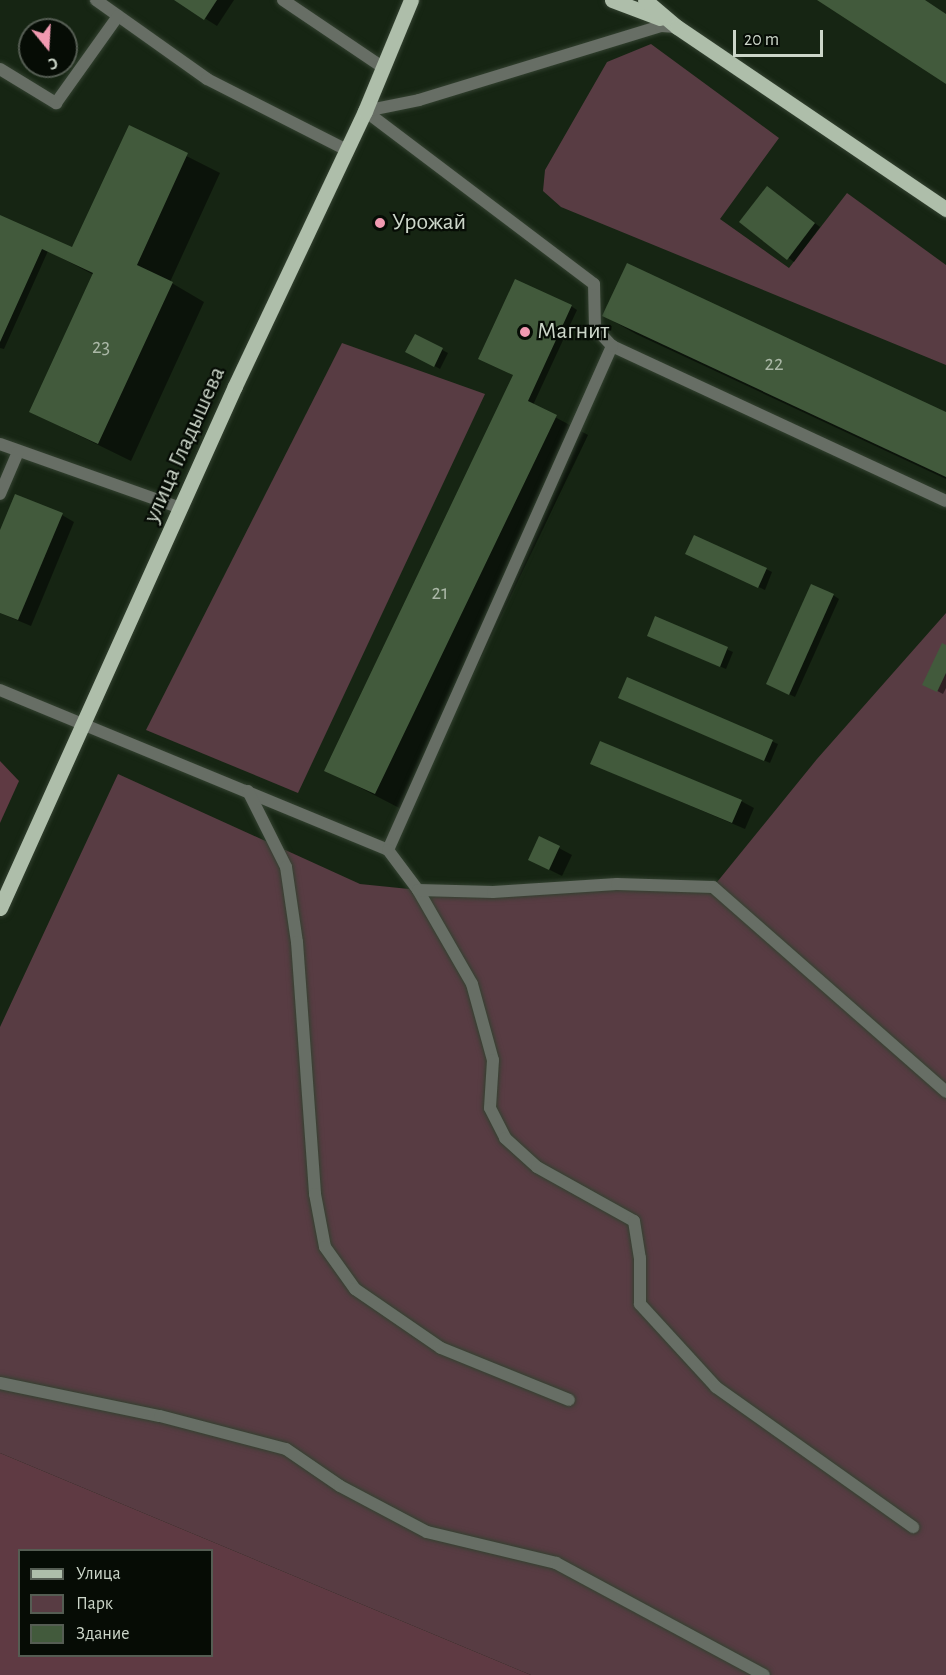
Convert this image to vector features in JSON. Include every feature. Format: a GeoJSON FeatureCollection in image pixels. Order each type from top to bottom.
{"type":"FeatureCollection","features":[{"type":"Feature","properties":{"kind":"main road","name":"улица Гладышева"},"geometry":{"type":"LineString","coordinates":[[0,908],[181,508],[365,111],[411,0]]}},
{"type":"Feature","properties":{"kind":"main road"},"geometry":{"type":"LineString","coordinates":[[612,0],[674,25]]}},
{"type":"Feature","properties":{"kind":"main road"},"geometry":{"type":"LineString","coordinates":[[645,0],[674,25],[946,209]]}},
{"type":"Feature","properties":{"kind":"lane"},"geometry":{"type":"LineString","coordinates":[[96,0],[207,78],[347,150]]}},
{"type":"Feature","properties":{"kind":"lane"},"geometry":{"type":"LineString","coordinates":[[283,0],[384,68]]}},
{"type":"Feature","properties":{"kind":"lane"},"geometry":{"type":"LineString","coordinates":[[0,69],[56,103],[118,16]]}},
{"type":"Feature","properties":{"kind":"lane"},"geometry":{"type":"LineString","coordinates":[[365,111],[419,100],[661,26],[674,25]]}},
{"type":"Feature","properties":{"kind":"lane"},"geometry":{"type":"LineString","coordinates":[[365,111],[594,284],[595,328],[612,346],[946,501]]}},
{"type":"Feature","properties":{"kind":"lane"},"geometry":{"type":"LineString","coordinates":[[388,850],[612,346]]}},
{"type":"Feature","properties":{"kind":"lane"},"geometry":{"type":"LineString","coordinates":[[0,444],[181,508]]}},
{"type":"Feature","properties":{"kind":"lane"},"geometry":{"type":"LineString","coordinates":[[0,494],[18,452]]}},
{"type":"Feature","properties":{"kind":"lane"},"geometry":{"type":"LineString","coordinates":[[0,690],[84,722],[388,850],[418,890],[472,984],[493,1060],[490,1108],[505,1138],[537,1167],[634,1221],[640,1258],[640,1304],[716,1387],[913,1527]]}},
{"type":"Feature","properties":{"kind":"lane"},"geometry":{"type":"LineString","coordinates":[[248,791],[286,867],[297,942],[315,1194],[325,1248],[355,1288],[441,1348],[569,1400]]}},
{"type":"Feature","properties":{"kind":"lane"},"geometry":{"type":"LineString","coordinates":[[418,890],[493,892],[617,884],[713,887],[946,1092]]}},
{"type":"Feature","properties":{"kind":"lane"},"geometry":{"type":"LineString","coordinates":[[0,1383],[160,1416],[286,1449],[340,1486],[426,1532],[556,1563],[764,1675]]}},
{"type":"Feature","properties":{"kind":"green space"},"geometry":{"type":"Polygon","coordinates":[[[651,44],[779,138],[720,219],[789,268],[847,193],[946,265],[946,365],[561,207],[543,191],[545,170],[607,62],[651,44]]]}},
{"type":"Feature","properties":{"kind":"green space"},"geometry":{"type":"Polygon","coordinates":[[[342,343],[485,394],[298,793],[146,730],[342,343]]]}},
{"type":"Feature","properties":{"kind":"green space"},"geometry":{"type":"Polygon","coordinates":[[[946,613],[946,1675],[531,1675],[0,1453],[0,1027],[118,774],[360,884],[419,890],[713,887],[817,759],[946,613]]]}},
{"type":"Feature","properties":{"kind":"shaded area"},"geometry":{"type":"Polygon","coordinates":[[[0,761],[19,781],[0,823],[0,761]]]}},
{"type":"Feature","properties":{"kind":"shaded area"},"geometry":{"type":"Polygon","coordinates":[[[0,1453],[531,1675],[0,1675],[0,1453]]]}},
{"type":"Feature","properties":{"kind":"building"},"geometry":{"type":"Polygon","coordinates":[[[174,0],[217,0],[204,20],[174,0]]]}},
{"type":"Feature","properties":{"kind":"building"},"geometry":{"type":"Polygon","coordinates":[[[817,0],[925,0],[946,14],[946,84],[817,0]]]}},
{"type":"Feature","properties":{"kind":"building"},"geometry":{"type":"Polygon","coordinates":[[[129,125],[188,153],[137,265],[173,282],[98,444],[29,412],[93,273],[42,249],[0,342],[0,215],[72,247],[129,125]]]}},
{"type":"Feature","properties":{"kind":"building"},"geometry":{"type":"Polygon","coordinates":[[[767,186],[815,223],[787,260],[739,222],[767,186]]]}},
{"type":"Feature","properties":{"kind":"building"},"geometry":{"type":"Polygon","coordinates":[[[627,263],[946,412],[946,477],[602,316],[627,263]]]}},
{"type":"Feature","properties":{"kind":"building"},"geometry":{"type":"Polygon","coordinates":[[[515,279],[572,305],[528,401],[557,415],[375,794],[324,771],[513,375],[478,359],[515,279]]]}},
{"type":"Feature","properties":{"kind":"building"},"geometry":{"type":"Polygon","coordinates":[[[415,334],[443,348],[434,367],[405,352],[415,334]]]}},
{"type":"Feature","properties":{"kind":"building"},"geometry":{"type":"Polygon","coordinates":[[[15,494],[63,513],[18,620],[0,613],[0,530],[15,494]]]}},
{"type":"Feature","properties":{"kind":"building"},"geometry":{"type":"Polygon","coordinates":[[[694,535],[767,568],[758,588],[685,554],[694,535]]]}},
{"type":"Feature","properties":{"kind":"building"},"geometry":{"type":"Polygon","coordinates":[[[811,584],[834,594],[789,695],[766,684],[811,584]]]}},
{"type":"Feature","properties":{"kind":"building"},"geometry":{"type":"Polygon","coordinates":[[[655,616],[728,647],[720,667],[647,636],[655,616]]]}},
{"type":"Feature","properties":{"kind":"building"},"geometry":{"type":"Polygon","coordinates":[[[942,643],[946,645],[946,673],[937,692],[922,685],[942,643]]]}},
{"type":"Feature","properties":{"kind":"building"},"geometry":{"type":"Polygon","coordinates":[[[627,677],[773,740],[764,761],[618,698],[627,677]]]}},
{"type":"Feature","properties":{"kind":"building"},"geometry":{"type":"Polygon","coordinates":[[[600,741],[742,800],[732,823],[590,764],[600,741]]]}},
{"type":"Feature","properties":{"kind":"building"},"geometry":{"type":"Polygon","coordinates":[[[539,836],[560,846],[549,870],[528,860],[539,836]]]}},
{"type":"Feature","properties":{"kind":"place","name":"Урожай"},"geometry":{"type":"Point","coordinates":[380,223]}},
{"type":"Feature","properties":{"kind":"place","name":"Магнит"},"geometry":{"type":"Point","coordinates":[525,332]}}]}
